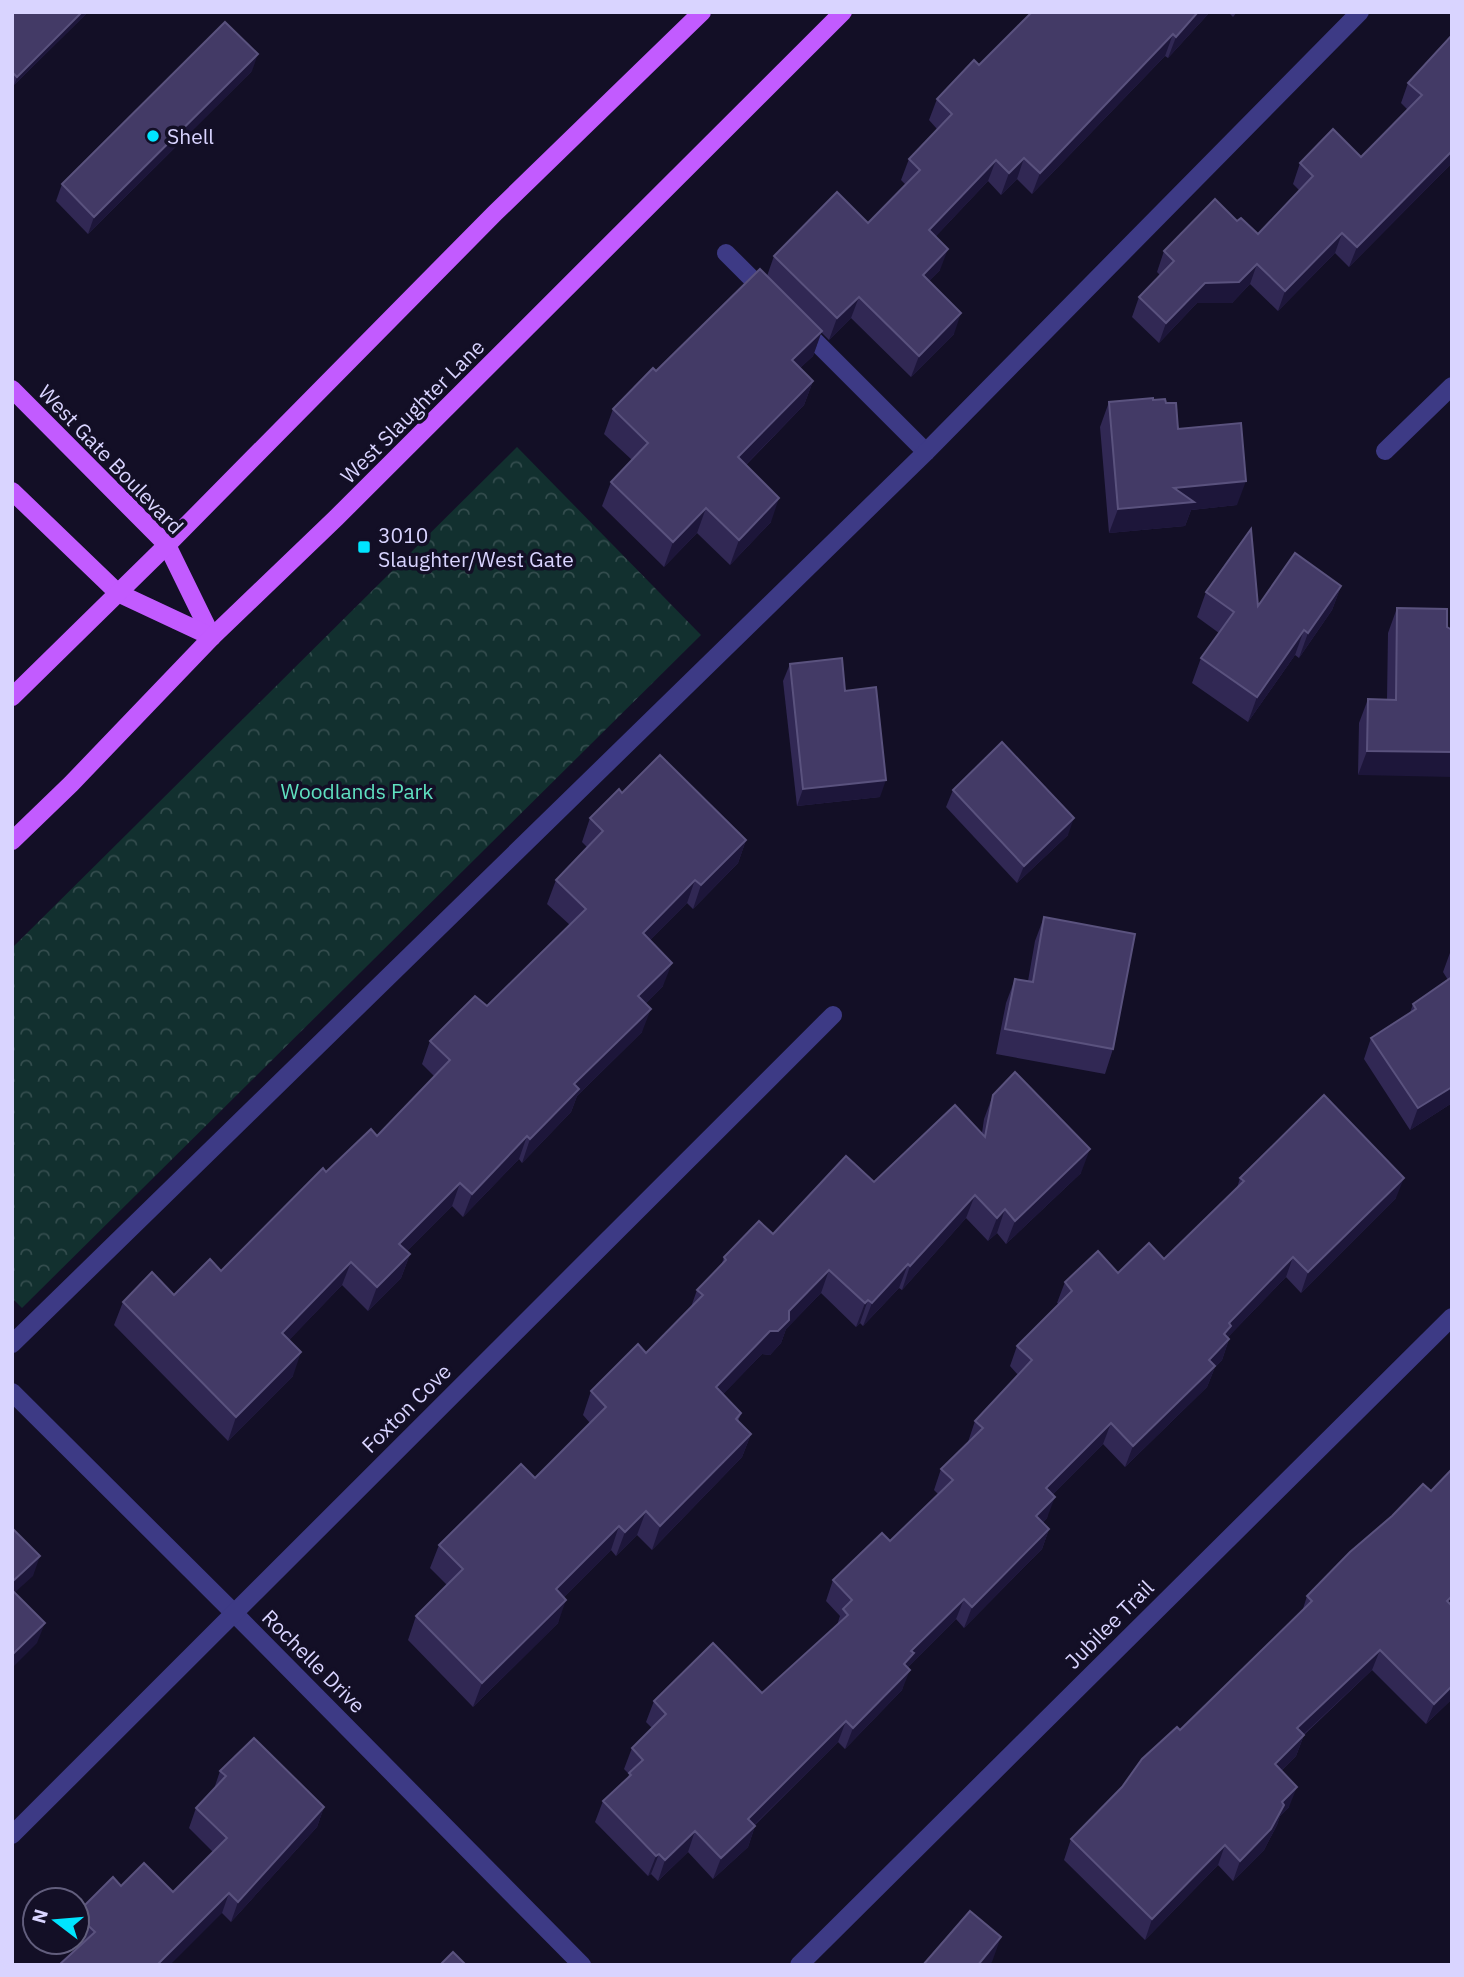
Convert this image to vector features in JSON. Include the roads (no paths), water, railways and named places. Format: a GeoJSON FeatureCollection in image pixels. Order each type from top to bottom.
{"type":"FeatureCollection","features":[{"type":"Feature","properties":{"kind":"main road"},"geometry":{"type":"LineString","coordinates":[[12,697],[167,545],[495,213],[702,12]]}},
{"type":"Feature","properties":{"kind":"main road","name":"West Slaughter Lane"},"geometry":{"type":"LineString","coordinates":[[12,841],[71,784],[212,637],[336,518],[843,12]]}},
{"type":"Feature","properties":{"kind":"main road","name":"West Gate Boulevard"},"geometry":{"type":"LineString","coordinates":[[12,389],[167,545],[212,637]]}},
{"type":"Feature","properties":{"kind":"main road"},"geometry":{"type":"LineString","coordinates":[[12,491],[118,593],[212,637]]}},
{"type":"Feature","properties":{"kind":"street"},"geometry":{"type":"LineString","coordinates":[[12,1344],[926,452],[1360,12]]}},
{"type":"Feature","properties":{"kind":"street"},"geometry":{"type":"LineString","coordinates":[[726,253],[926,452]]}},
{"type":"Feature","properties":{"kind":"street"},"geometry":{"type":"LineString","coordinates":[[1385,452],[1452,386]]}},
{"type":"Feature","properties":{"kind":"street","name":"Foxton Cove"},"geometry":{"type":"LineString","coordinates":[[12,1835],[833,1015]]}},
{"type":"Feature","properties":{"kind":"street","name":"Jubilee Trail"},"geometry":{"type":"LineString","coordinates":[[799,1965],[1452,1317]]}},
{"type":"Feature","properties":{"kind":"street","name":"Rochelle Drive"},"geometry":{"type":"LineString","coordinates":[[12,1392],[234,1612],[582,1965]]}},
{"type":"Feature","properties":{"kind":"place","name":"Shell"},"geometry":{"type":"Point","coordinates":[153,136]}},
{"type":"Feature","properties":{"kind":"place","name":"3010 Slaughter/West Gate"},"geometry":{"type":"Point","coordinates":[364,547]}},
{"type":"Feature","properties":{"kind":"park label","name":"Woodlands Park"},"geometry":{"type":"Point","coordinates":[357,791]}}]}
